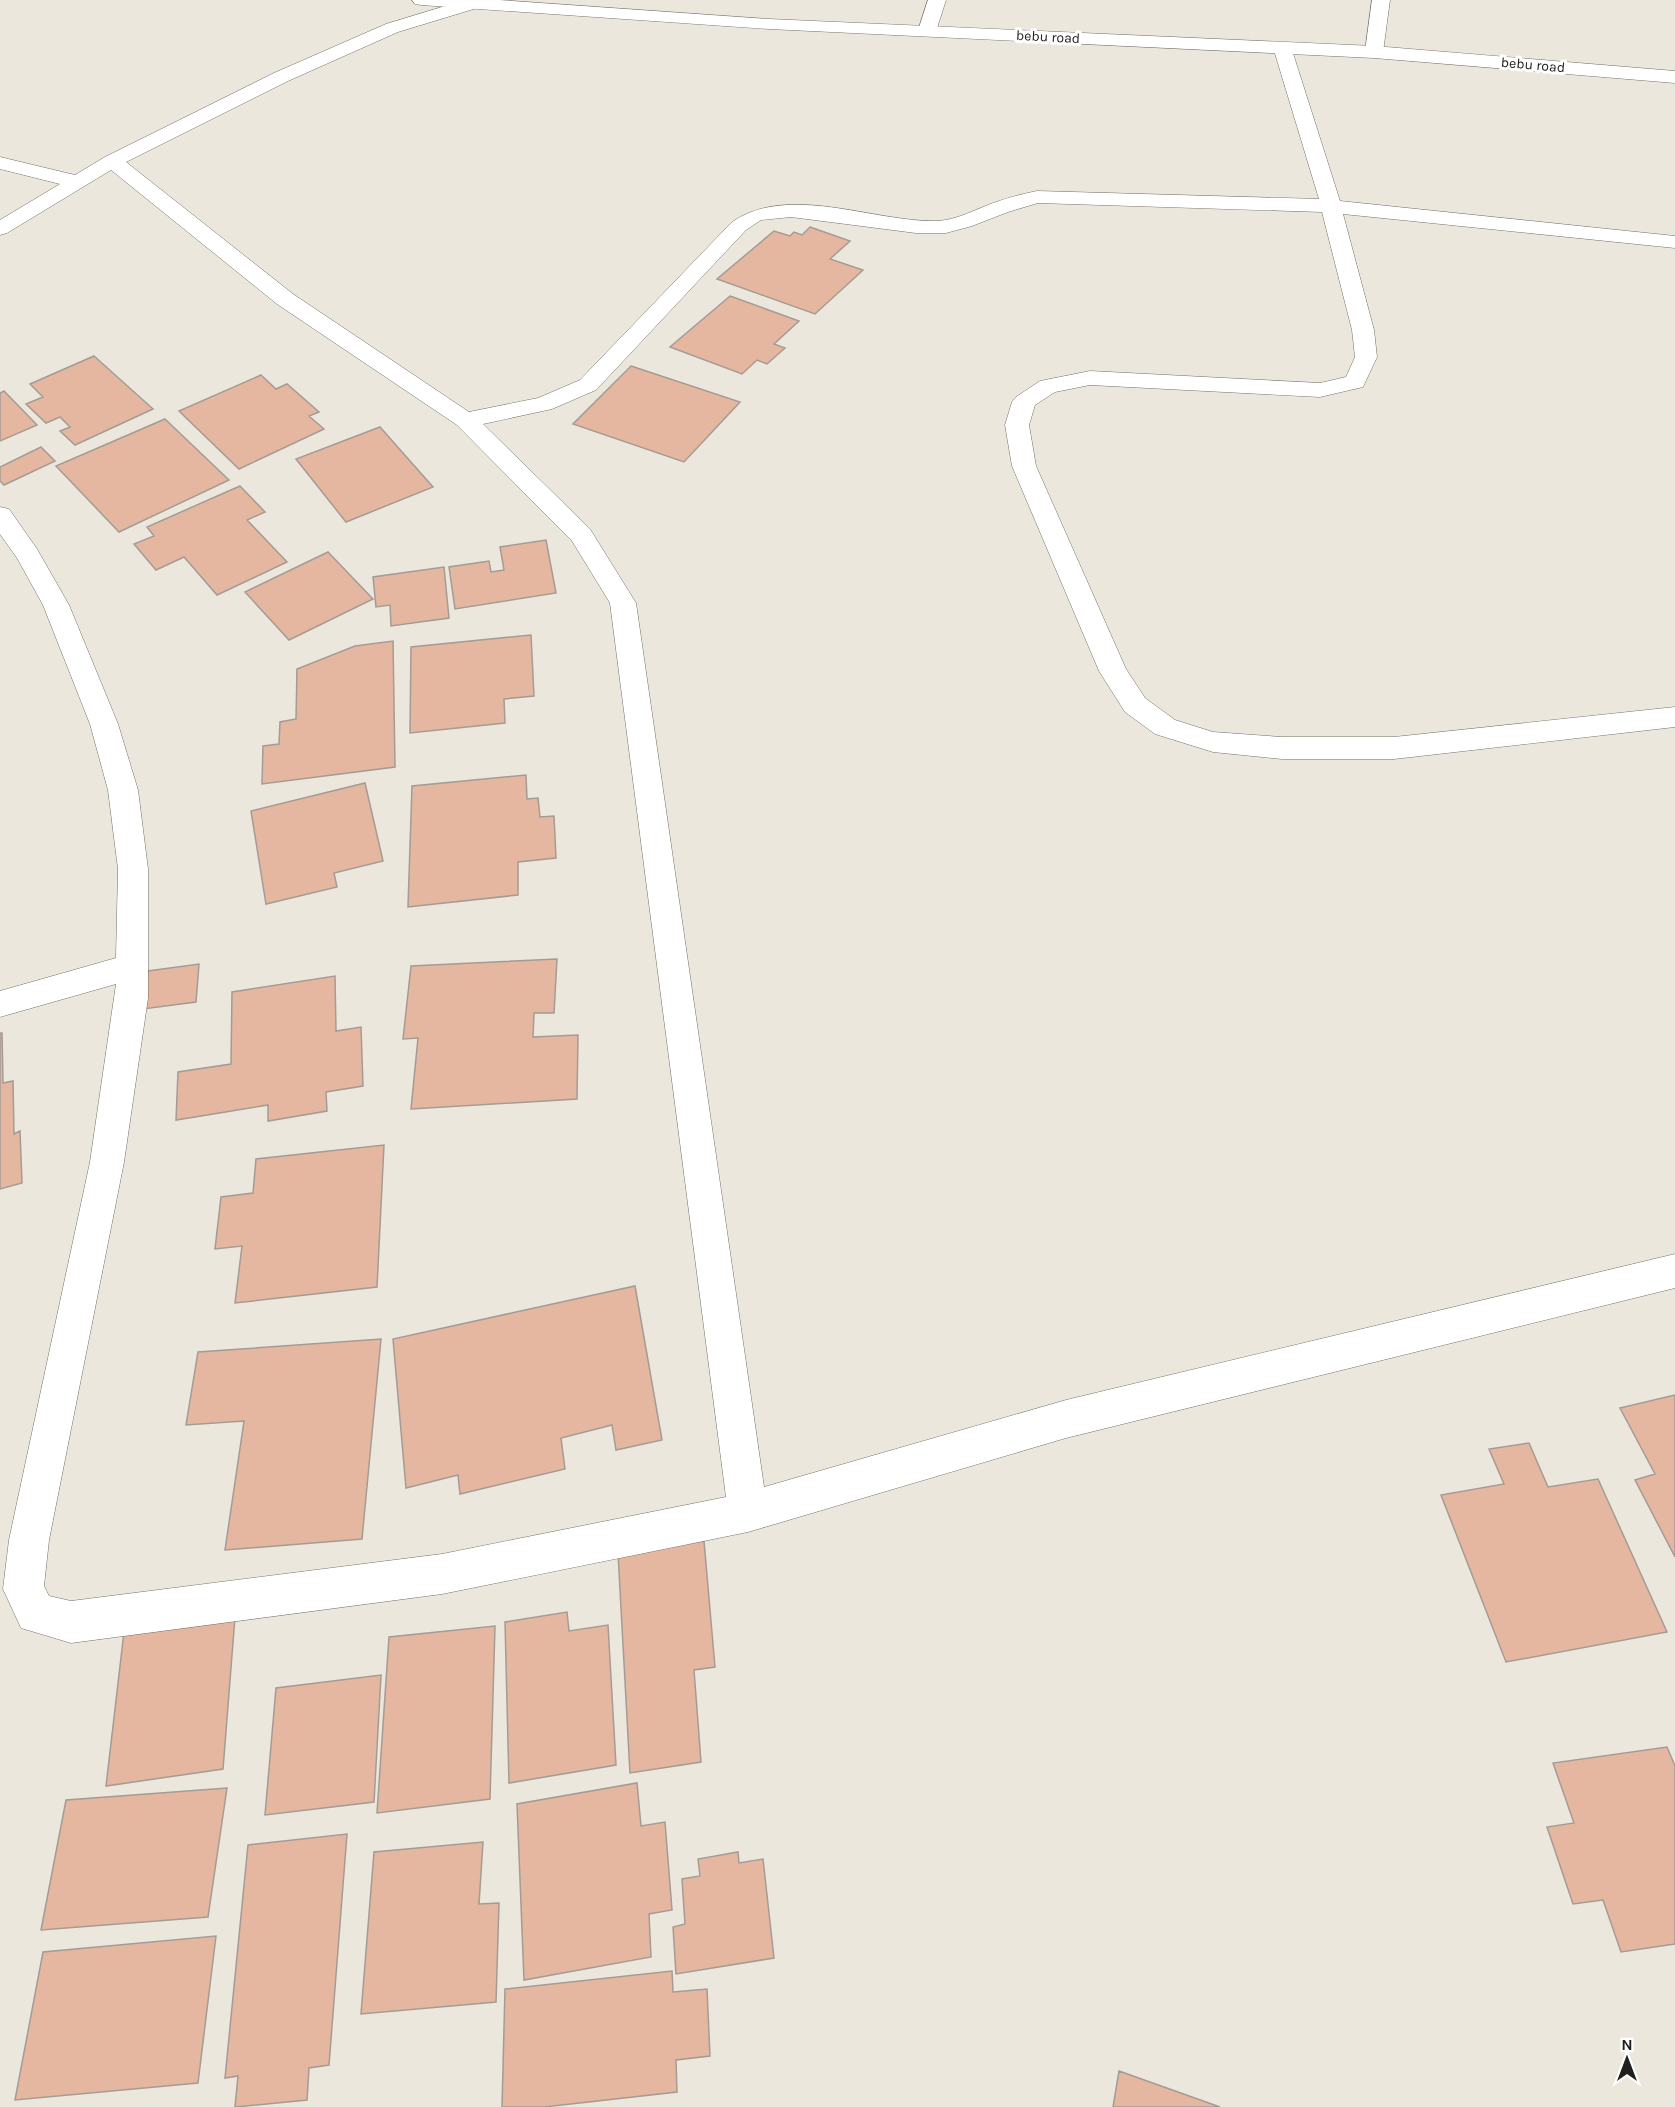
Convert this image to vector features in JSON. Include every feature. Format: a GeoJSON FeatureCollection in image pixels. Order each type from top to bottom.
{"type":"FeatureCollection","features":[{"type":"Feature","properties":{"kind":"street","name":"bebu road"},"geometry":{"type":"LineString","coordinates":[[421,0],[769,24],[1374,52],[1675,77]]}},
{"type":"Feature","properties":{"kind":"street"},"geometry":{"type":"LineString","coordinates":[[927,31],[937,0]]}},
{"type":"Feature","properties":{"kind":"street"},"geometry":{"type":"LineString","coordinates":[[1374,52],[1381,0]]}},
{"type":"Feature","properties":{"kind":"street"},"geometry":{"type":"LineString","coordinates":[[0,229],[112,161],[330,53],[392,28],[472,2]]}},
{"type":"Feature","properties":{"kind":"street"},"geometry":{"type":"LineString","coordinates":[[1282,47],[1331,206],[1362,330],[1366,357],[1355,382],[1320,390],[1090,378],[1048,386],[1024,402],[1017,425],[1024,466],[1113,671],[1135,705],[1165,727],[1213,742],[1282,748],[1394,748],[1675,717]]}},
{"type":"Feature","properties":{"kind":"street"},"geometry":{"type":"LineString","coordinates":[[112,161],[285,298],[465,420],[581,535],[622,603],[748,1512]]}},
{"type":"Feature","properties":{"kind":"street"},"geometry":{"type":"LineString","coordinates":[[0,163],[78,182]]}},
{"type":"Feature","properties":{"kind":"street"},"geometry":{"type":"LineString","coordinates":[[465,420],[544,404],[588,385],[739,226],[754,215],[774,211],[802,211],[908,226],[937,227],[960,224],[1009,204],[1036,198],[1331,206],[1675,242]]}},
{"type":"Feature","properties":{"kind":"street"},"geometry":{"type":"LineString","coordinates":[[0,515],[28,555],[56,605],[104,724],[120,779],[133,870],[132,998],[107,1162],[29,1540],[23,1589],[36,1613],[71,1622],[442,1574],[748,1512],[1066,1419],[1675,1271]]}},
{"type":"Feature","properties":{"kind":"street"},"geometry":{"type":"LineString","coordinates":[[0,1004],[132,967]]}},
{"type":"Feature","properties":{"kind":"building"},"geometry":{"type":"Polygon","coordinates":[[[810,227],[850,241],[830,259],[863,270],[815,314],[717,279],[774,231],[790,236],[794,232],[802,235],[810,227]]]}},
{"type":"Feature","properties":{"kind":"building"},"geometry":{"type":"Polygon","coordinates":[[[730,296],[799,321],[774,344],[785,348],[767,364],[757,360],[742,374],[670,347],[730,296]]]}},
{"type":"Feature","properties":{"kind":"building"},"geometry":{"type":"Polygon","coordinates":[[[94,356],[153,409],[75,445],[60,431],[70,427],[60,417],[46,423],[26,404],[43,397],[30,384],[94,356]]]}},
{"type":"Feature","properties":{"kind":"building"},"geometry":{"type":"Polygon","coordinates":[[[631,366],[740,402],[684,462],[573,424],[631,366]]]}},
{"type":"Feature","properties":{"kind":"building"},"geometry":{"type":"Polygon","coordinates":[[[261,375],[276,389],[287,384],[319,412],[309,416],[324,429],[239,469],[179,411],[261,375]]]}},
{"type":"Feature","properties":{"kind":"building"},"geometry":{"type":"Polygon","coordinates":[[[4,391],[37,425],[0,441],[0,393],[4,391]]]}},
{"type":"Feature","properties":{"kind":"building"},"geometry":{"type":"Polygon","coordinates":[[[165,419],[229,480],[119,532],[56,466],[165,419]]]}},
{"type":"Feature","properties":{"kind":"building"},"geometry":{"type":"Polygon","coordinates":[[[380,427],[433,487],[346,522],[296,459],[380,427]]]}},
{"type":"Feature","properties":{"kind":"building"},"geometry":{"type":"Polygon","coordinates":[[[41,447],[55,461],[4,485],[0,481],[0,467],[41,447]]]}},
{"type":"Feature","properties":{"kind":"building"},"geometry":{"type":"Polygon","coordinates":[[[240,486],[265,512],[247,520],[287,562],[217,595],[184,557],[156,570],[134,544],[154,536],[147,527],[240,486]]]}},
{"type":"Feature","properties":{"kind":"building"},"geometry":{"type":"Polygon","coordinates":[[[546,540],[556,593],[455,609],[449,567],[489,561],[491,572],[504,570],[500,547],[546,540]]]}},
{"type":"Feature","properties":{"kind":"building"},"geometry":{"type":"Polygon","coordinates":[[[328,552],[373,599],[289,640],[245,592],[328,552]]]}},
{"type":"Feature","properties":{"kind":"building"},"geometry":{"type":"Polygon","coordinates":[[[444,567],[449,618],[391,626],[390,605],[376,607],[373,577],[444,567]]]}},
{"type":"Feature","properties":{"kind":"building"},"geometry":{"type":"Polygon","coordinates":[[[531,635],[534,696],[504,699],[505,723],[410,733],[411,647],[531,635]]]}},
{"type":"Feature","properties":{"kind":"building"},"geometry":{"type":"Polygon","coordinates":[[[393,641],[395,767],[262,784],[263,746],[279,744],[280,722],[296,719],[297,669],[355,646],[393,641]]]}},
{"type":"Feature","properties":{"kind":"building"},"geometry":{"type":"Polygon","coordinates":[[[526,775],[527,799],[538,798],[540,817],[554,816],[556,858],[518,862],[518,895],[408,907],[412,786],[526,775]]]}},
{"type":"Feature","properties":{"kind":"building"},"geometry":{"type":"Polygon","coordinates":[[[365,783],[383,861],[334,873],[337,887],[266,904],[251,811],[365,783]]]}},
{"type":"Feature","properties":{"kind":"building"},"geometry":{"type":"Polygon","coordinates":[[[557,959],[554,1013],[534,1013],[533,1037],[578,1035],[577,1099],[411,1109],[418,1038],[403,1039],[411,966],[557,959]]]}},
{"type":"Feature","properties":{"kind":"building"},"geometry":{"type":"Polygon","coordinates":[[[199,964],[196,1002],[143,1009],[148,971],[199,964]]]}},
{"type":"Feature","properties":{"kind":"building"},"geometry":{"type":"Polygon","coordinates":[[[335,976],[336,1031],[361,1027],[363,1086],[326,1092],[327,1111],[268,1121],[268,1105],[176,1120],[178,1072],[231,1064],[232,992],[335,976]]]}},
{"type":"Feature","properties":{"kind":"building"},"geometry":{"type":"Polygon","coordinates":[[[0,1033],[2,1033],[3,1083],[13,1081],[14,1134],[20,1131],[22,1183],[0,1189],[0,1033]]]}},
{"type":"Feature","properties":{"kind":"building"},"geometry":{"type":"Polygon","coordinates":[[[384,1145],[377,1287],[235,1303],[242,1246],[215,1249],[221,1197],[253,1193],[256,1159],[384,1145]]]}},
{"type":"Feature","properties":{"kind":"building"},"geometry":{"type":"Polygon","coordinates":[[[635,1286],[662,1440],[616,1450],[612,1425],[561,1438],[565,1469],[460,1494],[458,1475],[406,1488],[393,1339],[635,1286]]]}},
{"type":"Feature","properties":{"kind":"building"},"geometry":{"type":"Polygon","coordinates":[[[381,1339],[362,1539],[225,1550],[244,1421],[186,1425],[198,1352],[381,1339]]]}},
{"type":"Feature","properties":{"kind":"building"},"geometry":{"type":"Polygon","coordinates":[[[1675,1395],[1675,1557],[1635,1480],[1655,1474],[1620,1408],[1675,1395]]]}},
{"type":"Feature","properties":{"kind":"building"},"geometry":{"type":"Polygon","coordinates":[[[1529,1443],[1548,1487],[1598,1479],[1667,1632],[1506,1662],[1441,1495],[1504,1484],[1489,1449],[1529,1443]]]}},
{"type":"Feature","properties":{"kind":"building"},"geometry":{"type":"Polygon","coordinates":[[[704,1541],[715,1667],[694,1670],[701,1762],[630,1773],[618,1553],[704,1541]]]}},
{"type":"Feature","properties":{"kind":"building"},"geometry":{"type":"Polygon","coordinates":[[[567,1612],[569,1631],[608,1625],[616,1765],[509,1783],[505,1622],[567,1612]]]}},
{"type":"Feature","properties":{"kind":"building"},"geometry":{"type":"Polygon","coordinates":[[[235,1617],[223,1769],[106,1786],[124,1632],[235,1617]]]}},
{"type":"Feature","properties":{"kind":"building"},"geometry":{"type":"Polygon","coordinates":[[[495,1626],[490,1799],[377,1813],[389,1637],[495,1626]]]}},
{"type":"Feature","properties":{"kind":"building"},"geometry":{"type":"Polygon","coordinates":[[[381,1675],[374,1802],[265,1815],[276,1688],[381,1675]]]}},
{"type":"Feature","properties":{"kind":"building"},"geometry":{"type":"Polygon","coordinates":[[[1667,1747],[1675,1766],[1675,1944],[1621,1952],[1603,1900],[1573,1904],[1547,1827],[1574,1823],[1553,1763],[1667,1747]]]}},
{"type":"Feature","properties":{"kind":"building"},"geometry":{"type":"Polygon","coordinates":[[[637,1783],[641,1826],[665,1822],[672,1910],[649,1914],[651,1957],[524,1980],[517,1804],[637,1783]]]}},
{"type":"Feature","properties":{"kind":"building"},"geometry":{"type":"Polygon","coordinates":[[[227,1788],[208,1917],[41,1930],[66,1800],[227,1788]]]}},
{"type":"Feature","properties":{"kind":"building"},"geometry":{"type":"Polygon","coordinates":[[[347,1834],[329,2065],[309,2068],[307,2100],[235,2107],[238,2076],[225,2078],[248,1845],[347,1834]]]}},
{"type":"Feature","properties":{"kind":"building"},"geometry":{"type":"Polygon","coordinates":[[[483,1842],[479,1904],[499,1903],[496,2002],[361,2014],[374,1852],[483,1842]]]}},
{"type":"Feature","properties":{"kind":"building"},"geometry":{"type":"Polygon","coordinates":[[[738,1852],[739,1863],[763,1859],[774,1958],[676,1974],[673,1927],[685,1924],[682,1879],[700,1876],[698,1859],[738,1852]]]}},
{"type":"Feature","properties":{"kind":"building"},"geometry":{"type":"Polygon","coordinates":[[[216,1936],[198,2083],[15,2100],[43,1952],[216,1936]]]}},
{"type":"Feature","properties":{"kind":"building"},"geometry":{"type":"Polygon","coordinates":[[[672,1971],[673,1992],[707,1989],[710,2056],[676,2060],[677,2092],[544,2107],[502,2107],[505,1989],[672,1971]]]}},
{"type":"Feature","properties":{"kind":"building"},"geometry":{"type":"Polygon","coordinates":[[[1119,2071],[1220,2107],[1113,2107],[1119,2071]]]}}]}
